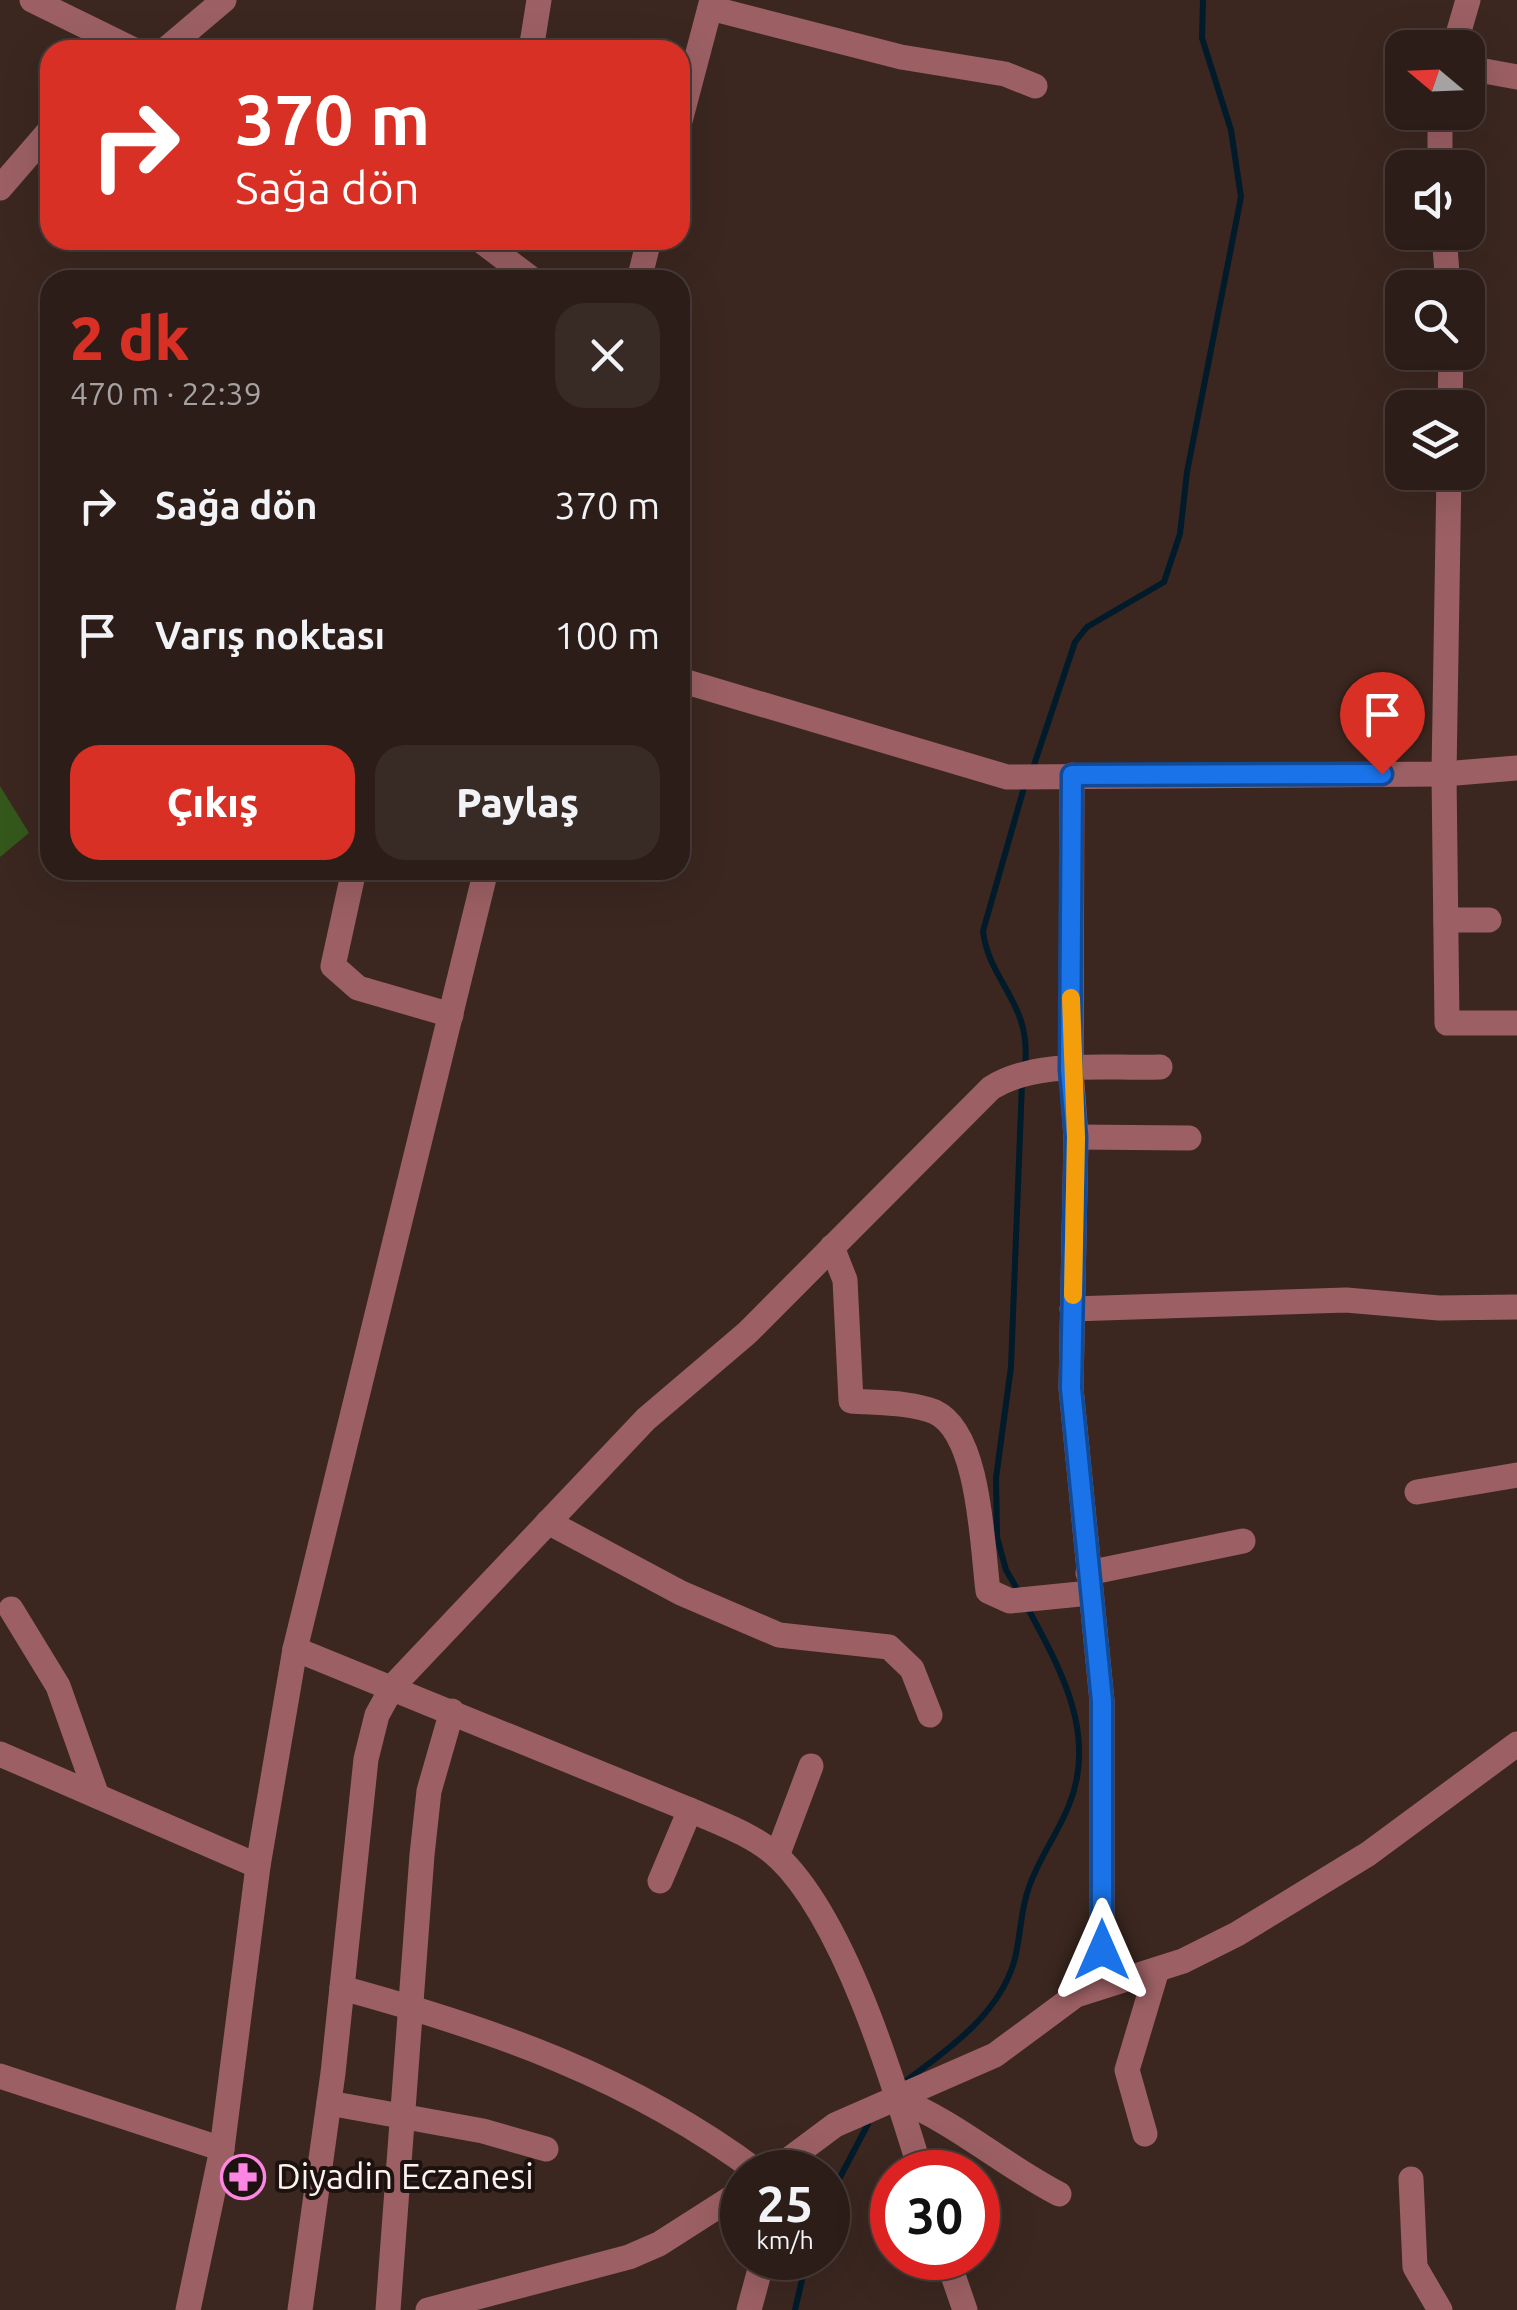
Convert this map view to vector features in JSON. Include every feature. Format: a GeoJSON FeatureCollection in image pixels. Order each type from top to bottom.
{"type":"FeatureCollection","features":[{"type":"Feature","properties":{"kind":"street"},"geometry":{"type":"LineString","coordinates":[[35,0],[114,40]]}},
{"type":"Feature","properties":{"kind":"street"},"geometry":{"type":"LineString","coordinates":[[177,40],[224,0]]}},
{"type":"Feature","properties":{"kind":"street"},"geometry":{"type":"LineString","coordinates":[[533,40],[539,0]]}},
{"type":"Feature","properties":{"kind":"street"},"geometry":{"type":"LineString","coordinates":[[1459,30],[1468,0]]}},
{"type":"Feature","properties":{"kind":"street"},"geometry":{"type":"LineString","coordinates":[[690,83],[711,4],[901,57],[1005,74],[1035,86]]}},
{"type":"Feature","properties":{"kind":"street"},"geometry":{"type":"LineString","coordinates":[[1485,71],[1517,78]]}},
{"type":"Feature","properties":{"kind":"street"},"geometry":{"type":"LineString","coordinates":[[0,188],[40,142]]}},
{"type":"Feature","properties":{"kind":"street"},"geometry":{"type":"LineString","coordinates":[[496,250],[520,270]]}},
{"type":"Feature","properties":{"kind":"street"},"geometry":{"type":"LineString","coordinates":[[1449,490],[1444,774],[1447,1023],[1517,1022]]}},
{"type":"Feature","properties":{"kind":"street"},"geometry":{"type":"LineString","coordinates":[[690,683],[1007,777],[1444,774],[1517,768]]}},
{"type":"Feature","properties":{"kind":"street"},"geometry":{"type":"LineString","coordinates":[[1072,775],[1070,1070],[1076,1137],[1071,1388],[1102,1701],[1102,1985]]}},
{"type":"Feature","properties":{"kind":"street"},"geometry":{"type":"LineString","coordinates":[[352,880],[333,966],[358,988],[451,1016]]}},
{"type":"Feature","properties":{"kind":"street"},"geometry":{"type":"LineString","coordinates":[[188,2310],[222,2149],[258,1866],[296,1649],[484,880]]}},
{"type":"Feature","properties":{"kind":"street"},"geometry":{"type":"LineString","coordinates":[[1446,920],[1489,920]]}},
{"type":"Feature","properties":{"kind":"street"},"geometry":{"type":"LineString","coordinates":[[300,2310],[329,2102],[366,1760],[377,1715],[392,1686],[646,1419],[746,1333],[991,1088],[1006,1078],[1036,1071],[1160,1067]]}},
{"type":"Feature","properties":{"kind":"street"},"geometry":{"type":"LineString","coordinates":[[1076,1137],[1189,1138]]}},
{"type":"Feature","properties":{"kind":"street"},"geometry":{"type":"LineString","coordinates":[[832,1247],[845,1280],[851,1401],[932,1411],[952,1422],[964,1443],[971,1470],[988,1591],[1023,1599],[1242,1542]]}},
{"type":"Feature","properties":{"kind":"street"},"geometry":{"type":"LineString","coordinates":[[1072,1309],[1346,1300],[1439,1308],[1517,1307]]}},
{"type":"Feature","properties":{"kind":"street"},"geometry":{"type":"LineString","coordinates":[[1417,1492],[1517,1475]]}},
{"type":"Feature","properties":{"kind":"street"},"geometry":{"type":"LineString","coordinates":[[548,1522],[681,1593],[779,1635],[808,1642],[889,1647],[912,1669],[930,1715]]}},
{"type":"Feature","properties":{"kind":"street"},"geometry":{"type":"LineString","coordinates":[[12,1610],[58,1686],[97,1796]]}},
{"type":"Feature","properties":{"kind":"street"},"geometry":{"type":"LineString","coordinates":[[296,1649],[738,1830],[777,1856],[807,1891],[832,1932],[898,2099],[913,2150]]}},
{"type":"Feature","properties":{"kind":"street"},"geometry":{"type":"LineString","coordinates":[[388,2310],[429,1792],[452,1710]]}},
{"type":"Feature","properties":{"kind":"street"},"geometry":{"type":"LineString","coordinates":[[805,2150],[835,2125],[994,2055],[1076,1996],[1157,1970],[1237,1934],[1368,1854],[1517,1744]]}},
{"type":"Feature","properties":{"kind":"street"},"geometry":{"type":"LineString","coordinates":[[0,1754],[258,1866]]}},
{"type":"Feature","properties":{"kind":"street"},"geometry":{"type":"LineString","coordinates":[[777,1856],[811,1766]]}},
{"type":"Feature","properties":{"kind":"street"},"geometry":{"type":"LineString","coordinates":[[660,1881],[690,1810]]}},
{"type":"Feature","properties":{"kind":"street"},"geometry":{"type":"LineString","coordinates":[[1145,2134],[1127,2070],[1157,1970]]}},
{"type":"Feature","properties":{"kind":"street"},"geometry":{"type":"LineString","coordinates":[[342,1988],[412,2007],[593,2072],[667,2111],[725,2150]]}},
{"type":"Feature","properties":{"kind":"street"},"geometry":{"type":"LineString","coordinates":[[0,2076],[222,2149]]}},
{"type":"Feature","properties":{"kind":"street"},"geometry":{"type":"LineString","coordinates":[[898,2099],[944,2118],[1007,2165],[1059,2194]]}},
{"type":"Feature","properties":{"kind":"street"},"geometry":{"type":"LineString","coordinates":[[329,2102],[402,2114],[546,2149]]}},
{"type":"Feature","properties":{"kind":"street"},"geometry":{"type":"LineString","coordinates":[[1411,2179],[1415,2267],[1440,2310]]}},
{"type":"Feature","properties":{"kind":"street"},"geometry":{"type":"LineString","coordinates":[[428,2310],[629,2257],[659,2244],[720,2205]]}},
{"type":"Feature","properties":{"kind":"street"},"geometry":{"type":"LineString","coordinates":[[749,2310],[757,2280]]}},
{"type":"Feature","properties":{"kind":"street"},"geometry":{"type":"LineString","coordinates":[[955,2280],[965,2310]]}},
{"type":"Feature","properties":{"kind":"green space"},"geometry":{"type":"Polygon","coordinates":[[[0,786],[29,833],[0,857],[0,786]]]}},
{"type":"Feature","properties":{"kind":"waterway"},"geometry":{"type":"LineString","coordinates":[[1033,768],[1075,642],[1087,627],[1164,582],[1180,534],[1187,472],[1241,197],[1231,130],[1202,38],[1203,0]]}},
{"type":"Feature","properties":{"kind":"waterway"},"geometry":{"type":"LineString","coordinates":[[1025,784],[983,931],[993,965],[1022,1025],[1025,1065]]}},
{"type":"Feature","properties":{"kind":"waterway"},"geometry":{"type":"LineString","coordinates":[[1020,1594],[1006,1570],[997,1537],[996,1478],[1011,1367],[1022,1083]]}},
{"type":"Feature","properties":{"kind":"waterway"},"geometry":{"type":"LineString","coordinates":[[903,2083],[969,2031],[996,1999],[1014,1962],[1029,1887],[1065,1815],[1077,1779],[1077,1727],[1071,1702],[1026,1605]]}},
{"type":"Feature","properties":{"kind":"waterway"},"geometry":{"type":"LineString","coordinates":[[850,2158],[868,2124]]}},
{"type":"Feature","properties":{"kind":"waterway"},"geometry":{"type":"LineString","coordinates":[[795,2310],[802,2280]]}},
{"type":"Feature","properties":{"kind":"slow traffic"},"geometry":{"type":"LineString","coordinates":[[1071,998],[1070,1070],[1076,1137],[1073,1295]]}},
{"type":"Feature","properties":{"kind":"place","name":"Diyadin Eczanesi"},"geometry":{"type":"Point","coordinates":[243,2177]}},
{"type":"Feature","properties":{"kind":"route"},"geometry":{"type":"LineString","coordinates":[[1102,1950],[1102,1701],[1071,1388],[1076,1137],[1070,1070],[1072,775],[1382,774]]}}]}
